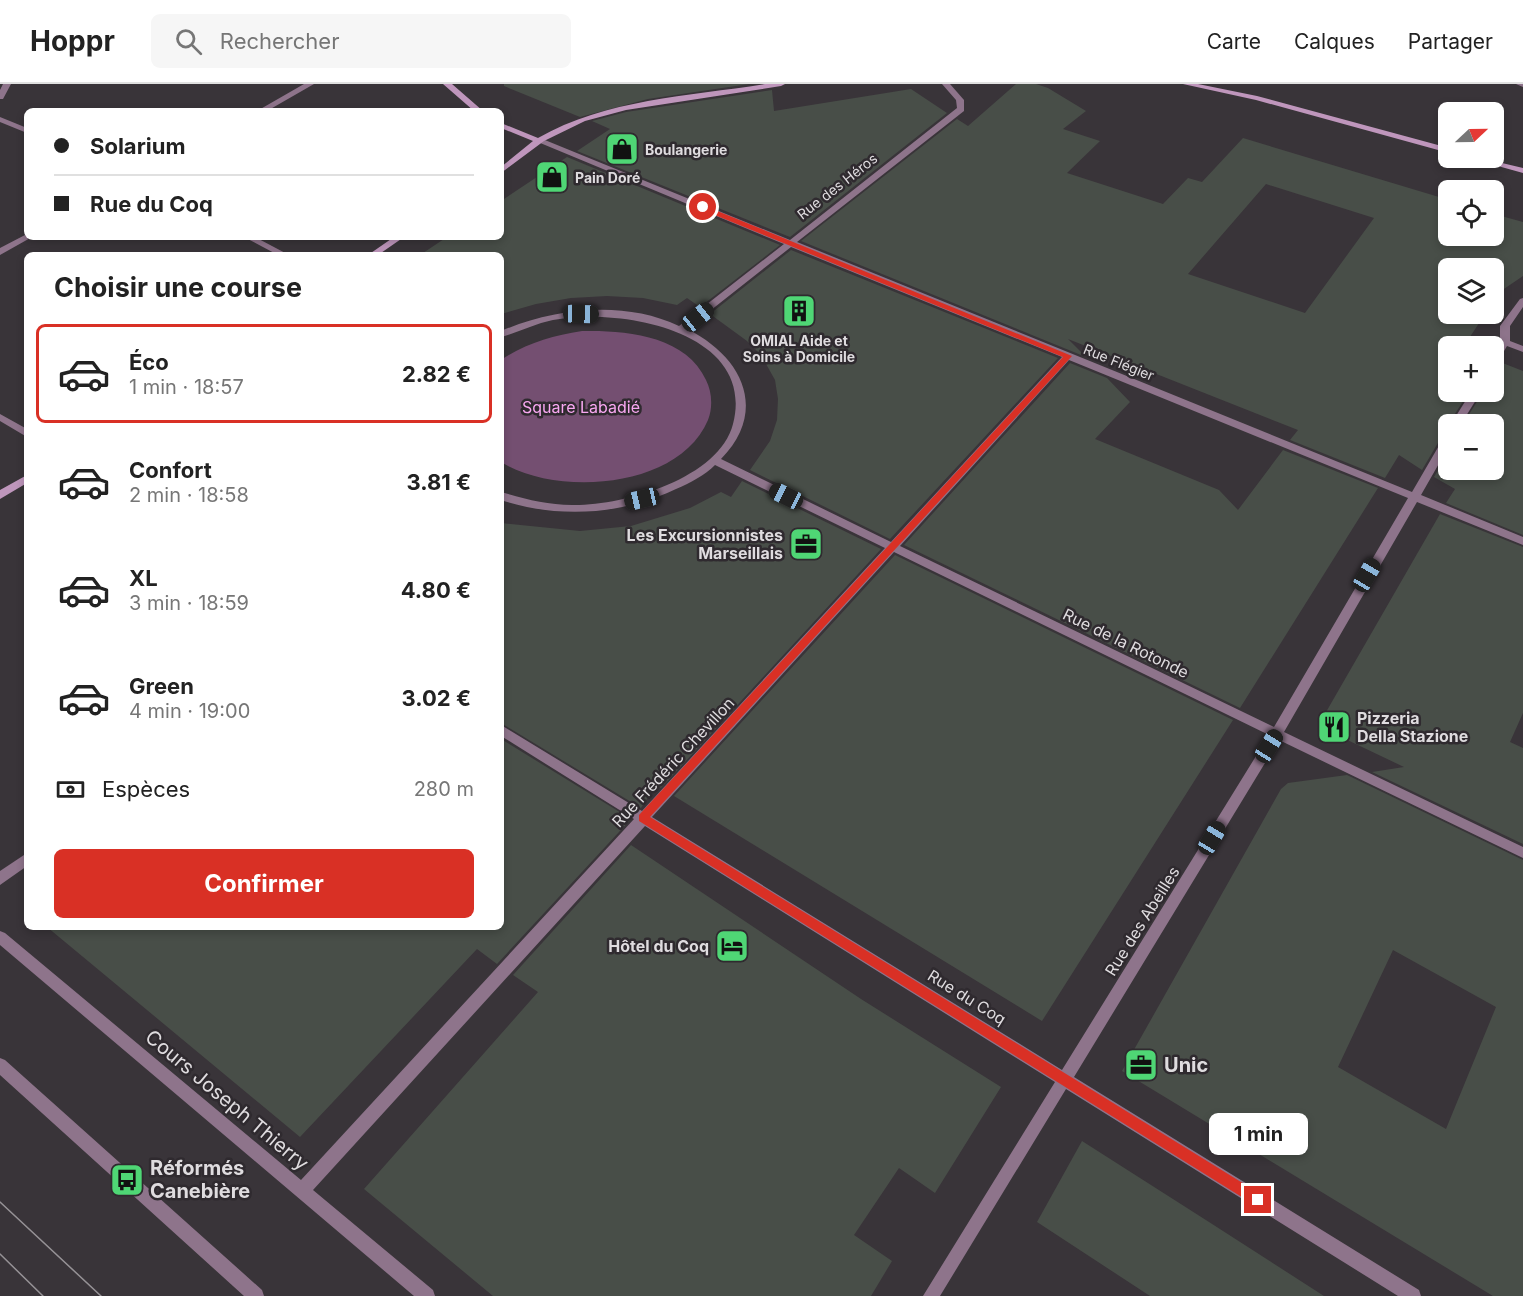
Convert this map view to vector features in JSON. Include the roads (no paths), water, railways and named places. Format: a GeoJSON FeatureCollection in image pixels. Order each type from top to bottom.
{"type":"FeatureCollection","features":[{"type":"Feature","properties":{"kind":"main road"},"geometry":{"type":"LineString","coordinates":[[447,84],[475,108]]}},
{"type":"Feature","properties":{"kind":"main road"},"geometry":{"type":"LineString","coordinates":[[504,168],[537,140],[585,117],[618,108],[781,84]]}},
{"type":"Feature","properties":{"kind":"main road"},"geometry":{"type":"LineString","coordinates":[[1187,84],[1257,98],[1438,148]]}},
{"type":"Feature","properties":{"kind":"main road"},"geometry":{"type":"LineString","coordinates":[[1226,84],[1257,98]]}},
{"type":"Feature","properties":{"kind":"main road"},"geometry":{"type":"LineString","coordinates":[[504,126],[537,140]]}},
{"type":"Feature","properties":{"kind":"main road"},"geometry":{"type":"LineString","coordinates":[[1504,166],[1523,171]]}},
{"type":"Feature","properties":{"kind":"main road"},"geometry":{"type":"LineString","coordinates":[[377,252],[395,240]]}},
{"type":"Feature","properties":{"kind":"main road"},"geometry":{"type":"LineString","coordinates":[[0,495],[24,480]]}},
{"type":"Feature","properties":{"kind":"street"},"geometry":{"type":"LineString","coordinates":[[0,98],[8,84]]}},
{"type":"Feature","properties":{"kind":"street"},"geometry":{"type":"LineString","coordinates":[[266,108],[310,84]]}},
{"type":"Feature","properties":{"kind":"street","name":"Rue des Héros"},"geometry":{"type":"LineString","coordinates":[[680,330],[961,109],[960,100],[946,84]]}},
{"type":"Feature","properties":{"kind":"street"},"geometry":{"type":"LineString","coordinates":[[0,119],[24,130]]}},
{"type":"Feature","properties":{"kind":"street","name":"Rue Flégier"},"geometry":{"type":"LineString","coordinates":[[537,140],[1523,541]]}},
{"type":"Feature","properties":{"kind":"street"},"geometry":{"type":"LineString","coordinates":[[0,252],[24,239]]}},
{"type":"Feature","properties":{"kind":"street"},"geometry":{"type":"LineString","coordinates":[[254,240],[279,252]]}},
{"type":"Feature","properties":{"kind":"street"},"geometry":{"type":"LineString","coordinates":[[1523,301],[1505,326],[1505,342],[1523,349]]}},
{"type":"Feature","properties":{"kind":"street"},"geometry":{"type":"LineString","coordinates":[[504,333],[544,319],[581,314],[619,314],[654,320],[680,330],[708,345],[725,361],[737,379],[741,399],[739,420],[730,441],[716,461],[670,489],[612,506],[581,509],[520,503],[504,497]]}},
{"type":"Feature","properties":{"kind":"street","name":"Rue Frédéric Chevillon"},"geometry":{"type":"LineString","coordinates":[[302,1190],[1068,356]]}},
{"type":"Feature","properties":{"kind":"street"},"geometry":{"type":"LineString","coordinates":[[0,417],[24,432]]}},
{"type":"Feature","properties":{"kind":"street","name":"Rue des Abeilles"},"geometry":{"type":"LineString","coordinates":[[931,1296],[1276,735],[1438,454]]}},
{"type":"Feature","properties":{"kind":"street","name":"Rue de la Rotonde"},"geometry":{"type":"LineString","coordinates":[[716,461],[1523,853]]}},
{"type":"Feature","properties":{"kind":"street","name":"Rue du Coq"},"geometry":{"type":"LineString","coordinates":[[504,732],[1413,1296]]}},
{"type":"Feature","properties":{"kind":"street"},"geometry":{"type":"LineString","coordinates":[[0,879],[24,860]]}},
{"type":"Feature","properties":{"kind":"street","name":"Cours Joseph Thierry"},"geometry":{"type":"LineString","coordinates":[[0,937],[427,1296]]}},
{"type":"Feature","properties":{"kind":"street"},"geometry":{"type":"LineString","coordinates":[[0,1065],[256,1296]]}},
{"type":"Feature","properties":{"kind":"tram line"},"geometry":{"type":"LineString","coordinates":[[0,1202],[101,1296]]}},
{"type":"Feature","properties":{"kind":"tram line"},"geometry":{"type":"LineString","coordinates":[[0,1254],[43,1296]]}},
{"type":"Feature","properties":{"kind":"place","name":"Boulangerie"},"geometry":{"type":"Point","coordinates":[622,149]}},
{"type":"Feature","properties":{"kind":"place","name":"Pain Doré"},"geometry":{"type":"Point","coordinates":[552,177]}},
{"type":"Feature","properties":{"kind":"place","name":"OMIAL Aide et Soins à Domicile"},"geometry":{"type":"Point","coordinates":[799,311]}},
{"type":"Feature","properties":{"kind":"place","name":"Les Excursionnistes Marseillais"},"geometry":{"type":"Point","coordinates":[806,544]}},
{"type":"Feature","properties":{"kind":"place","name":"Pizzeria Della Stazione"},"geometry":{"type":"Point","coordinates":[1334,727]}},
{"type":"Feature","properties":{"kind":"place","name":"Hôtel du Coq"},"geometry":{"type":"Point","coordinates":[732,946]}},
{"type":"Feature","properties":{"kind":"place","name":"Unic"},"geometry":{"type":"Point","coordinates":[1141,1065]}},
{"type":"Feature","properties":{"kind":"place","name":"Réformés Canebière"},"geometry":{"type":"Point","coordinates":[127,1180]}},
{"type":"Feature","properties":{"kind":"park label","name":"Square Labadié"},"geometry":{"type":"Point","coordinates":[581,407]}}]}
